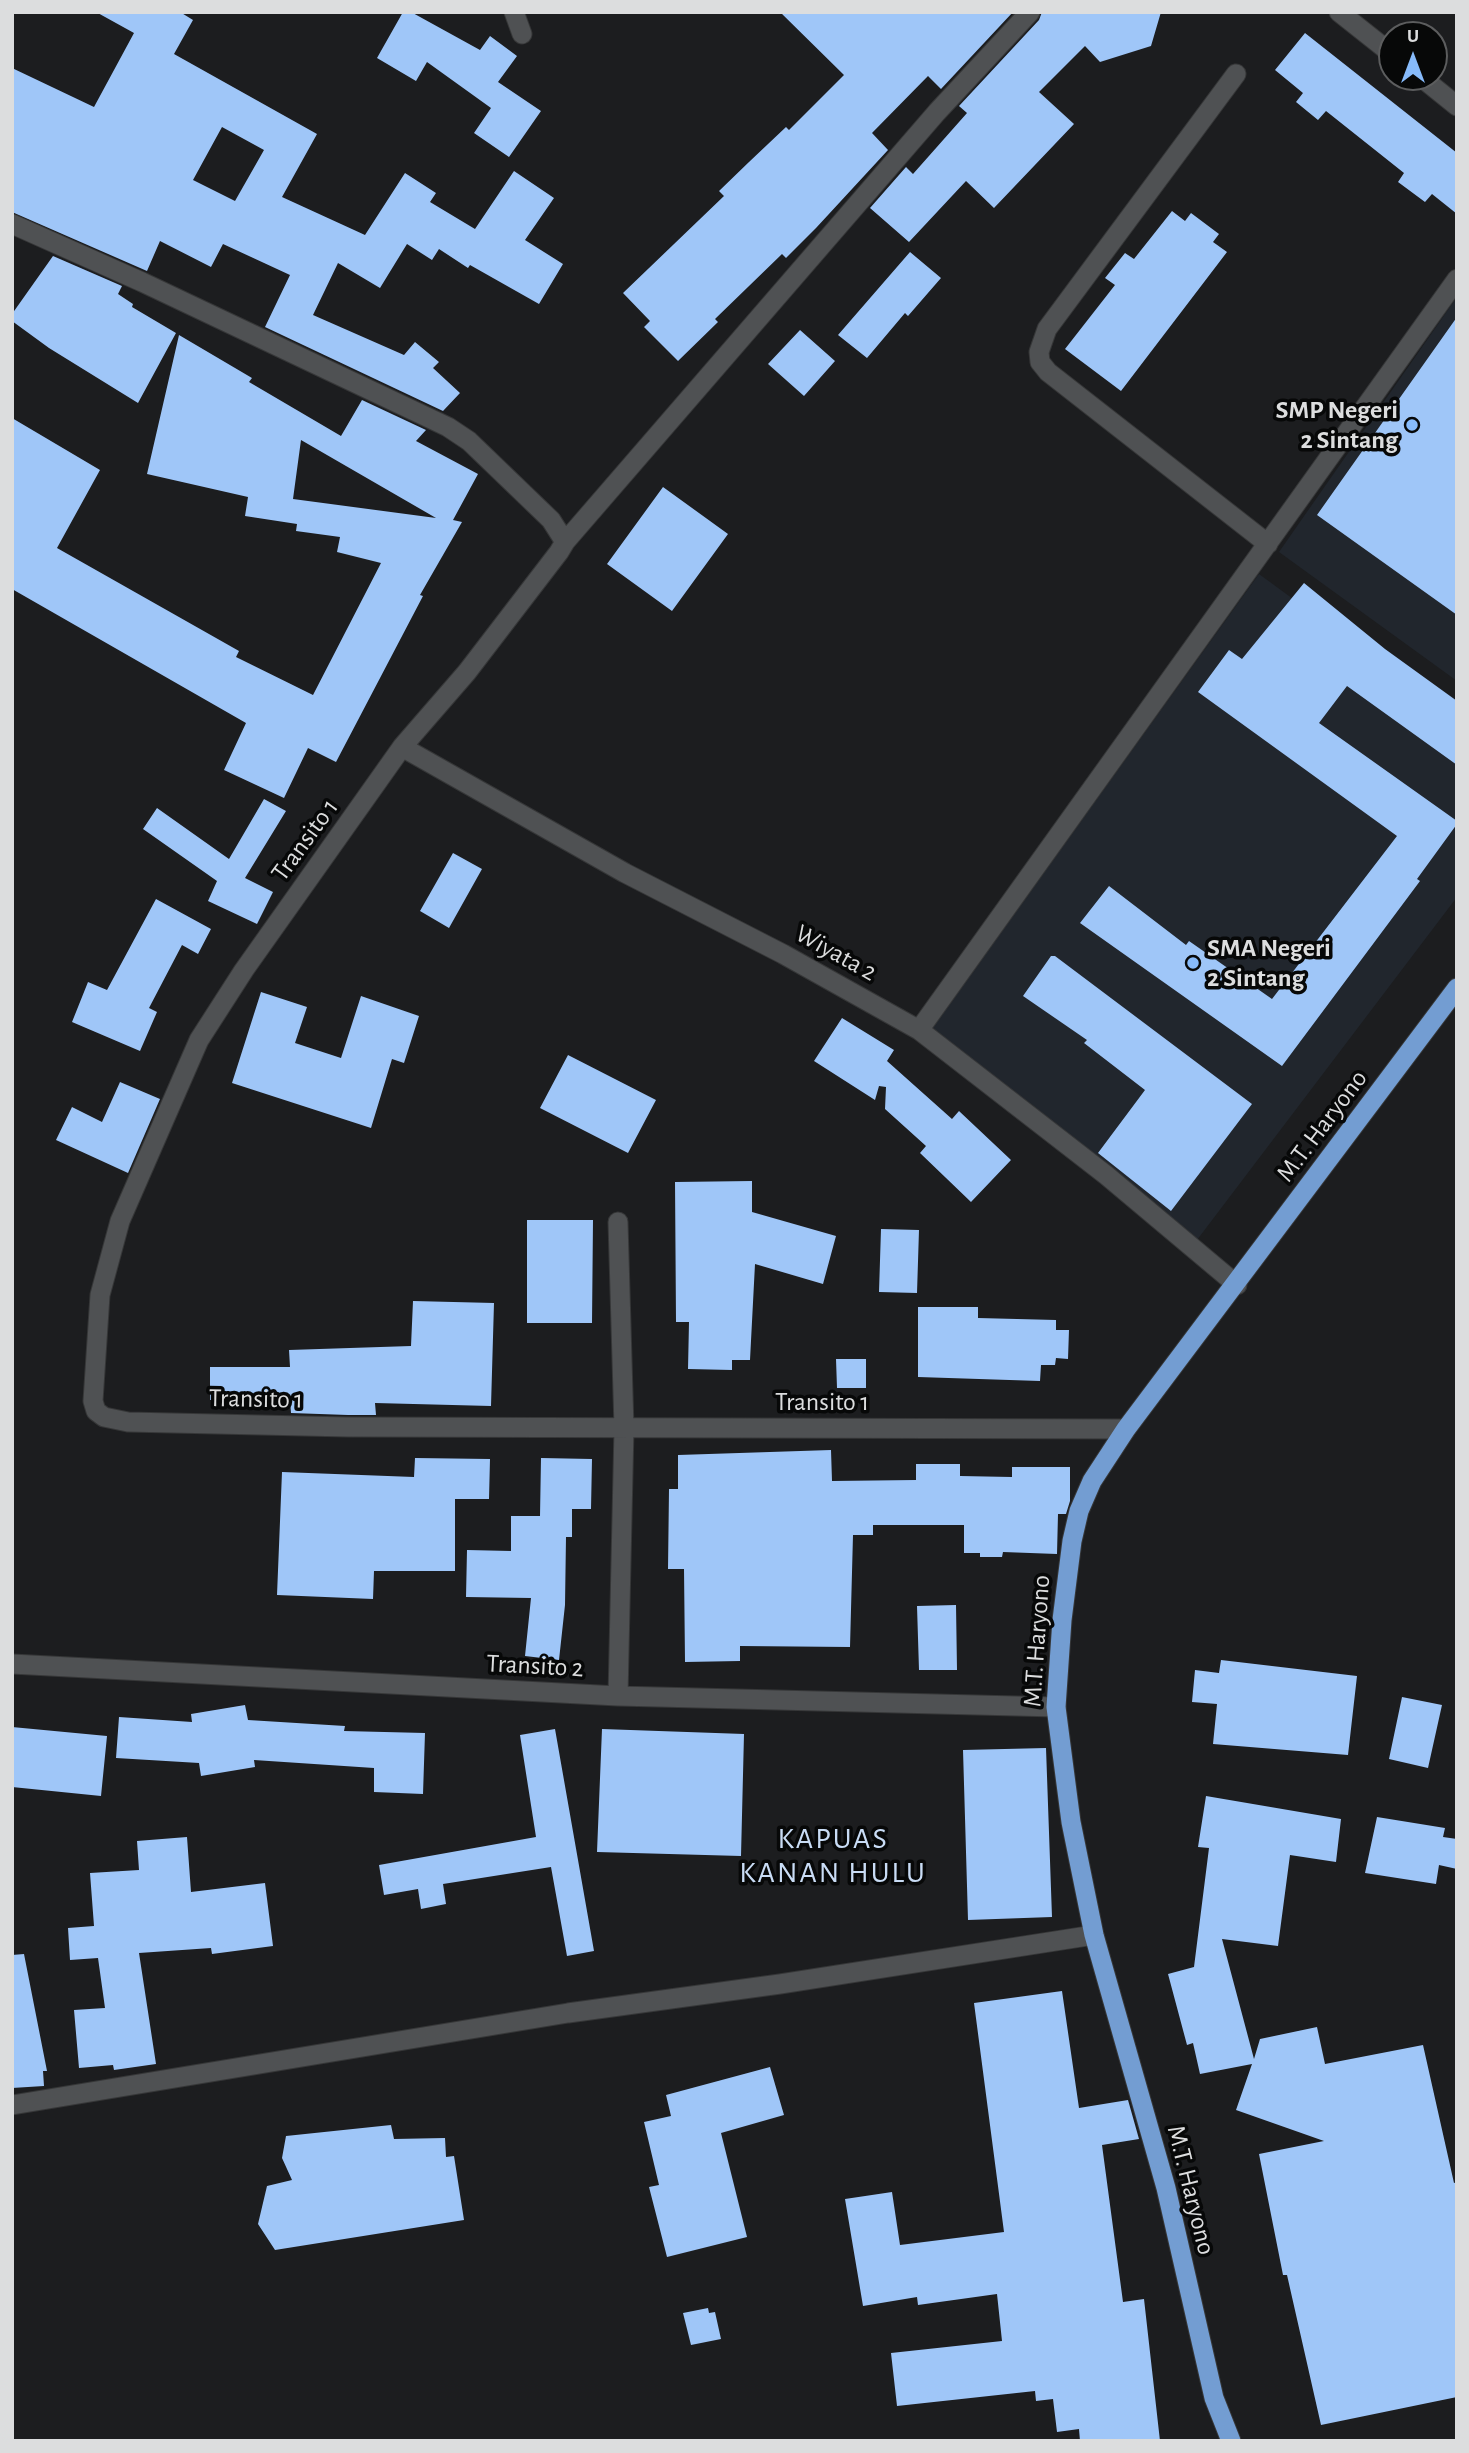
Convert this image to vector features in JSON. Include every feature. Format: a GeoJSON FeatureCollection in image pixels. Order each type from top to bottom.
{"type":"FeatureCollection","features":[{"type":"Feature","properties":{"kind":"highway","name":"M.T. Haryono"},"geometry":{"type":"LineString","coordinates":[[1231,2441],[1214,2398],[1166,2189],[1094,1935],[1072,1822],[1056,1707],[1062,1620],[1079,1511],[1092,1481],[1126,1429],[1237,1285],[1457,988]]}},
{"type":"Feature","properties":{"kind":"street"},"geometry":{"type":"LineString","coordinates":[[514,12],[523,34]]}},
{"type":"Feature","properties":{"kind":"street"},"geometry":{"type":"LineString","coordinates":[[402,747],[467,672],[565,542],[937,112],[1030,12]]}},
{"type":"Feature","properties":{"kind":"street"},"geometry":{"type":"LineString","coordinates":[[1339,12],[1378,43]]}},
{"type":"Feature","properties":{"kind":"street"},"geometry":{"type":"LineString","coordinates":[[1236,74],[1047,329],[1039,352],[1040,362],[1048,372],[1268,544]]}},
{"type":"Feature","properties":{"kind":"street"},"geometry":{"type":"LineString","coordinates":[[1438,91],[1457,106]]}},
{"type":"Feature","properties":{"kind":"street"},"geometry":{"type":"LineString","coordinates":[[12,225],[142,282],[448,427],[469,441],[551,520],[565,542]]}},
{"type":"Feature","properties":{"kind":"street"},"geometry":{"type":"LineString","coordinates":[[919,1030],[1457,279]]}},
{"type":"Feature","properties":{"kind":"street","name":"Transito 1"},"geometry":{"type":"LineString","coordinates":[[402,747],[244,970],[199,1040],[120,1222],[103,1280],[93,1401],[96,1411],[104,1417],[128,1422],[348,1427],[1126,1429]]}},
{"type":"Feature","properties":{"kind":"street","name":"Wiyata 2"},"geometry":{"type":"LineString","coordinates":[[402,747],[625,873],[783,954],[919,1030],[1106,1175],[1237,1285]]}},
{"type":"Feature","properties":{"kind":"street"},"geometry":{"type":"LineString","coordinates":[[618,1223],[624,1428],[618,1696]]}},
{"type":"Feature","properties":{"kind":"street","name":"Transito 2"},"geometry":{"type":"LineString","coordinates":[[12,1664],[618,1696],[1056,1707]]}},
{"type":"Feature","properties":{"kind":"street"},"geometry":{"type":"LineString","coordinates":[[12,2105],[568,2013],[780,1984],[1094,1935]]}},
{"type":"Feature","properties":{"kind":"shaded area","name":"SMP Negeri 2 Sintang"},"geometry":{"type":"Polygon","coordinates":[[[1457,297],[1457,681],[1279,552],[1457,297]]]}},
{"type":"Feature","properties":{"kind":"shaded area","name":"SMA Negeri 2 Sintang"},"geometry":{"type":"Polygon","coordinates":[[[1259,574],[1457,719],[1457,897],[1197,1240],[932,1028],[1259,574]]]}},
{"type":"Feature","properties":{"kind":"building"},"geometry":{"type":"Polygon","coordinates":[[[96,12],[180,12],[193,20],[174,54],[317,134],[282,197],[365,235],[405,173],[436,193],[430,202],[475,229],[514,171],[554,198],[525,240],[563,264],[539,304],[470,265],[468,268],[439,249],[432,260],[407,244],[380,288],[338,263],[313,315],[404,355],[415,342],[439,362],[433,368],[460,393],[443,411],[265,327],[290,275],[223,244],[211,267],[160,241],[147,271],[12,212],[12,68],[94,107],[134,33],[96,12]],[[222,127],[193,180],[235,201],[264,150],[222,127]]]}},
{"type":"Feature","properties":{"kind":"building"},"geometry":{"type":"Polygon","coordinates":[[[403,12],[411,12],[480,50],[490,36],[517,56],[498,82],[541,111],[509,157],[474,133],[491,108],[427,62],[416,81],[377,58],[403,12]]]}},
{"type":"Feature","properties":{"kind":"building"},"geometry":{"type":"Polygon","coordinates":[[[780,12],[1013,12],[941,89],[928,76],[872,133],[888,150],[816,228],[786,258],[782,254],[715,319],[718,322],[678,361],[644,327],[650,321],[623,293],[724,196],[719,191],[786,127],[789,130],[844,75],[780,12]]]}},
{"type":"Feature","properties":{"kind":"building"},"geometry":{"type":"Polygon","coordinates":[[[1042,12],[1161,12],[1151,46],[1100,62],[1085,46],[1039,92],[1074,124],[994,208],[966,181],[909,242],[870,208],[906,167],[913,174],[967,113],[959,106],[1039,20],[1042,12]]]}},
{"type":"Feature","properties":{"kind":"building"},"geometry":{"type":"Polygon","coordinates":[[[1305,33],[1457,153],[1457,214],[1432,194],[1425,202],[1398,182],[1404,173],[1326,111],[1318,120],[1296,102],[1303,93],[1275,70],[1305,33]]]}},
{"type":"Feature","properties":{"kind":"building"},"geometry":{"type":"Polygon","coordinates":[[[1172,211],[1185,221],[1191,213],[1219,234],[1213,242],[1227,252],[1121,391],[1065,349],[1115,285],[1105,278],[1125,253],[1134,259],[1172,211]]]}},
{"type":"Feature","properties":{"kind":"building"},"geometry":{"type":"Polygon","coordinates":[[[910,252],[941,278],[908,316],[905,313],[867,358],[838,335],[910,252]]]}},
{"type":"Feature","properties":{"kind":"building"},"geometry":{"type":"Polygon","coordinates":[[[53,256],[122,286],[118,294],[133,304],[132,307],[176,333],[138,403],[49,348],[12,321],[12,314],[53,256]]]}},
{"type":"Feature","properties":{"kind":"building","name":"SMP Negeri 2 Sintang"},"geometry":{"type":"Polygon","coordinates":[[[1457,317],[1457,615],[1317,515],[1457,317]]]}},
{"type":"Feature","properties":{"kind":"building"},"geometry":{"type":"Polygon","coordinates":[[[800,330],[835,361],[804,396],[768,364],[800,330]]]}},
{"type":"Feature","properties":{"kind":"building"},"geometry":{"type":"Polygon","coordinates":[[[179,335],[252,378],[249,382],[341,436],[362,400],[426,430],[416,441],[478,474],[453,520],[462,522],[420,595],[423,596],[336,762],[308,748],[284,798],[224,770],[246,723],[12,589],[12,418],[100,470],[57,548],[239,651],[236,657],[313,695],[381,563],[337,552],[340,537],[296,531],[297,524],[245,516],[248,497],[147,474],[179,335]],[[301,440],[293,499],[436,518],[301,440]]]}},
{"type":"Feature","properties":{"kind":"building"},"geometry":{"type":"Polygon","coordinates":[[[663,487],[728,534],[672,611],[607,564],[663,487]]]}},
{"type":"Feature","properties":{"kind":"building"},"geometry":{"type":"Polygon","coordinates":[[[1304,583],[1385,649],[1457,701],[1457,765],[1347,686],[1319,723],[1457,821],[1457,824],[1417,879],[1420,881],[1282,1066],[1080,923],[1109,886],[1186,945],[1189,941],[1272,999],[1397,836],[1198,692],[1229,650],[1242,659],[1304,583]]]}},
{"type":"Feature","properties":{"kind":"building"},"geometry":{"type":"Polygon","coordinates":[[[264,799],[286,811],[245,878],[273,892],[257,924],[208,901],[217,881],[143,829],[157,808],[229,859],[264,799]]]}},
{"type":"Feature","properties":{"kind":"building"},"geometry":{"type":"Polygon","coordinates":[[[453,853],[482,869],[449,928],[420,911],[453,853]]]}},
{"type":"Feature","properties":{"kind":"building"},"geometry":{"type":"Polygon","coordinates":[[[156,899],[211,929],[198,954],[182,945],[149,1008],[157,1012],[140,1051],[72,1022],[88,982],[107,990],[156,899]]]}},
{"type":"Feature","properties":{"kind":"building"},"geometry":{"type":"Polygon","coordinates":[[[1051,956],[1055,956],[1252,1104],[1171,1211],[1098,1153],[1145,1090],[1084,1043],[1087,1040],[1023,996],[1051,956]]]}},
{"type":"Feature","properties":{"kind":"building"},"geometry":{"type":"Polygon","coordinates":[[[261,992],[307,1007],[295,1043],[341,1058],[361,996],[419,1016],[404,1063],[392,1059],[371,1128],[232,1083],[261,992]]]}},
{"type":"Feature","properties":{"kind":"building"},"geometry":{"type":"Polygon","coordinates":[[[842,1018],[894,1050],[887,1061],[952,1119],[959,1111],[1011,1160],[971,1202],[920,1153],[926,1146],[885,1109],[886,1087],[879,1086],[875,1100],[814,1061],[842,1018]]]}},
{"type":"Feature","properties":{"kind":"building"},"geometry":{"type":"Polygon","coordinates":[[[568,1055],[656,1100],[628,1153],[540,1108],[568,1055]]]}},
{"type":"Feature","properties":{"kind":"building"},"geometry":{"type":"Polygon","coordinates":[[[120,1082],[160,1099],[128,1173],[56,1140],[72,1107],[102,1122],[120,1082]]]}},
{"type":"Feature","properties":{"kind":"building"},"geometry":{"type":"Polygon","coordinates":[[[752,1181],[752,1212],[836,1236],[823,1284],[755,1264],[750,1360],[732,1360],[732,1370],[688,1369],[689,1322],[676,1322],[675,1182],[752,1181]]]}},
{"type":"Feature","properties":{"kind":"building"},"geometry":{"type":"Polygon","coordinates":[[[527,1220],[593,1220],[592,1323],[527,1323],[527,1220]]]}},
{"type":"Feature","properties":{"kind":"building"},"geometry":{"type":"Polygon","coordinates":[[[881,1229],[919,1230],[917,1293],[879,1292],[881,1229]]]}},
{"type":"Feature","properties":{"kind":"building"},"geometry":{"type":"Polygon","coordinates":[[[413,1301],[494,1303],[491,1406],[375,1403],[376,1415],[348,1415],[291,1413],[290,1400],[210,1400],[210,1367],[290,1367],[289,1350],[411,1346],[413,1301]]]}},
{"type":"Feature","properties":{"kind":"building"},"geometry":{"type":"Polygon","coordinates":[[[918,1307],[978,1307],[978,1318],[1056,1320],[1056,1330],[1069,1330],[1068,1359],[1056,1358],[1055,1365],[1041,1365],[1040,1381],[918,1377],[918,1307]]]}},
{"type":"Feature","properties":{"kind":"building"},"geometry":{"type":"Polygon","coordinates":[[[836,1359],[866,1359],[866,1388],[837,1388],[836,1359]]]}},
{"type":"Feature","properties":{"kind":"building"},"geometry":{"type":"Polygon","coordinates":[[[831,1450],[832,1481],[916,1480],[916,1464],[960,1464],[960,1476],[1012,1477],[1012,1467],[1070,1467],[1070,1501],[1066,1514],[1058,1514],[1057,1554],[1003,1552],[1002,1557],[980,1557],[980,1553],[964,1553],[964,1525],[873,1525],[873,1535],[853,1535],[850,1647],[740,1646],[740,1661],[685,1662],[684,1569],[668,1569],[669,1489],[678,1489],[678,1455],[831,1450]]]}},
{"type":"Feature","properties":{"kind":"building"},"geometry":{"type":"Polygon","coordinates":[[[415,1458],[490,1459],[489,1499],[455,1499],[455,1571],[374,1571],[373,1599],[277,1595],[282,1472],[414,1477],[415,1458]]]}},
{"type":"Feature","properties":{"kind":"building"},"geometry":{"type":"Polygon","coordinates":[[[541,1458],[592,1459],[591,1509],[572,1509],[572,1537],[566,1537],[565,1605],[559,1660],[525,1656],[531,1598],[466,1597],[467,1550],[511,1551],[511,1516],[540,1516],[541,1458]]]}},
{"type":"Feature","properties":{"kind":"building"},"geometry":{"type":"Polygon","coordinates":[[[956,1605],[957,1670],[919,1670],[917,1606],[956,1605]]]}},
{"type":"Feature","properties":{"kind":"building"},"geometry":{"type":"Polygon","coordinates":[[[1221,1660],[1357,1676],[1348,1755],[1213,1744],[1217,1704],[1192,1702],[1195,1670],[1219,1673],[1221,1660]]]}},
{"type":"Feature","properties":{"kind":"building"},"geometry":{"type":"Polygon","coordinates":[[[1402,1697],[1442,1705],[1428,1768],[1389,1759],[1402,1697]]]}},
{"type":"Feature","properties":{"kind":"building"},"geometry":{"type":"Polygon","coordinates":[[[245,1705],[248,1720],[345,1726],[344,1731],[425,1733],[423,1794],[374,1792],[374,1768],[254,1760],[255,1767],[201,1776],[199,1763],[116,1758],[119,1717],[192,1722],[191,1714],[245,1705]]]}},
{"type":"Feature","properties":{"kind":"building"},"geometry":{"type":"Polygon","coordinates":[[[12,1727],[107,1736],[101,1796],[12,1787],[12,1727]]]}},
{"type":"Feature","properties":{"kind":"building"},"geometry":{"type":"Polygon","coordinates":[[[555,1729],[594,1951],[567,1956],[551,1867],[443,1884],[446,1904],[421,1909],[418,1889],[384,1895],[379,1865],[536,1837],[520,1735],[555,1729]]]}},
{"type":"Feature","properties":{"kind":"building"},"geometry":{"type":"Polygon","coordinates":[[[602,1729],[744,1734],[741,1856],[597,1852],[602,1729]]]}},
{"type":"Feature","properties":{"kind":"building"},"geometry":{"type":"Polygon","coordinates":[[[1046,1748],[1052,1917],[968,1920],[963,1750],[1046,1748]]]}},
{"type":"Feature","properties":{"kind":"building"},"geometry":{"type":"Polygon","coordinates":[[[1206,1796],[1341,1819],[1336,1862],[1290,1855],[1278,1946],[1222,1939],[1254,2059],[1260,2039],[1317,2027],[1325,2064],[1423,2045],[1454,2183],[1457,2182],[1457,2397],[1321,2425],[1287,2275],[1283,2275],[1259,2154],[1324,2141],[1236,2110],[1252,2064],[1200,2074],[1193,2043],[1187,2045],[1168,1974],[1194,1967],[1209,1848],[1198,1847],[1206,1796]]]}},
{"type":"Feature","properties":{"kind":"building"},"geometry":{"type":"Polygon","coordinates":[[[1377,1817],[1445,1828],[1443,1837],[1457,1839],[1457,1869],[1439,1865],[1436,1884],[1365,1873],[1377,1817]]]}},
{"type":"Feature","properties":{"kind":"building"},"geometry":{"type":"Polygon","coordinates":[[[187,1837],[191,1892],[265,1883],[273,1946],[212,1954],[211,1948],[139,1953],[156,2064],[114,2070],[113,2065],[79,2068],[74,2010],[105,2008],[98,1958],[70,1960],[68,1928],[94,1926],[90,1873],[139,1870],[137,1841],[187,1837]]]}},
{"type":"Feature","properties":{"kind":"building"},"geometry":{"type":"Polygon","coordinates":[[[24,1954],[47,2071],[43,2071],[44,2086],[12,2088],[12,1955],[24,1954]]]}},
{"type":"Feature","properties":{"kind":"building"},"geometry":{"type":"Polygon","coordinates":[[[1062,1991],[1079,2108],[1128,2100],[1139,2139],[1102,2145],[1123,2302],[1144,2299],[1160,2441],[1080,2441],[1079,2429],[1057,2432],[1053,2399],[1036,2401],[1035,2391],[897,2406],[891,2353],[1002,2341],[997,2294],[918,2305],[917,2297],[863,2306],[845,2199],[892,2192],[900,2245],[1004,2232],[974,2003],[1062,1991]]]}},
{"type":"Feature","properties":{"kind":"building"},"geometry":{"type":"Polygon","coordinates":[[[770,2067],[784,2115],[721,2133],[747,2237],[667,2257],[649,2187],[659,2185],[644,2122],[671,2116],[666,2095],[770,2067]]]}},
{"type":"Feature","properties":{"kind":"building"},"geometry":{"type":"Polygon","coordinates":[[[391,2125],[394,2139],[445,2138],[446,2157],[454,2156],[464,2220],[275,2250],[258,2224],[267,2186],[292,2180],[282,2158],[286,2136],[391,2125]]]}},
{"type":"Feature","properties":{"kind":"building"},"geometry":{"type":"Polygon","coordinates":[[[708,2308],[709,2313],[715,2312],[721,2339],[691,2345],[683,2313],[708,2308]]]}},
{"type":"Feature","properties":{"kind":"place","name":"SMP Negeri 2 Sintang"},"geometry":{"type":"Point","coordinates":[1412,425]}},
{"type":"Feature","properties":{"kind":"place","name":"SMA Negeri 2 Sintang"},"geometry":{"type":"Point","coordinates":[1193,963]}},
{"type":"Feature","properties":{"kind":"district","name":"KAPUAS KANAN HULU"},"geometry":{"type":"Point","coordinates":[833,1856]}}]}
